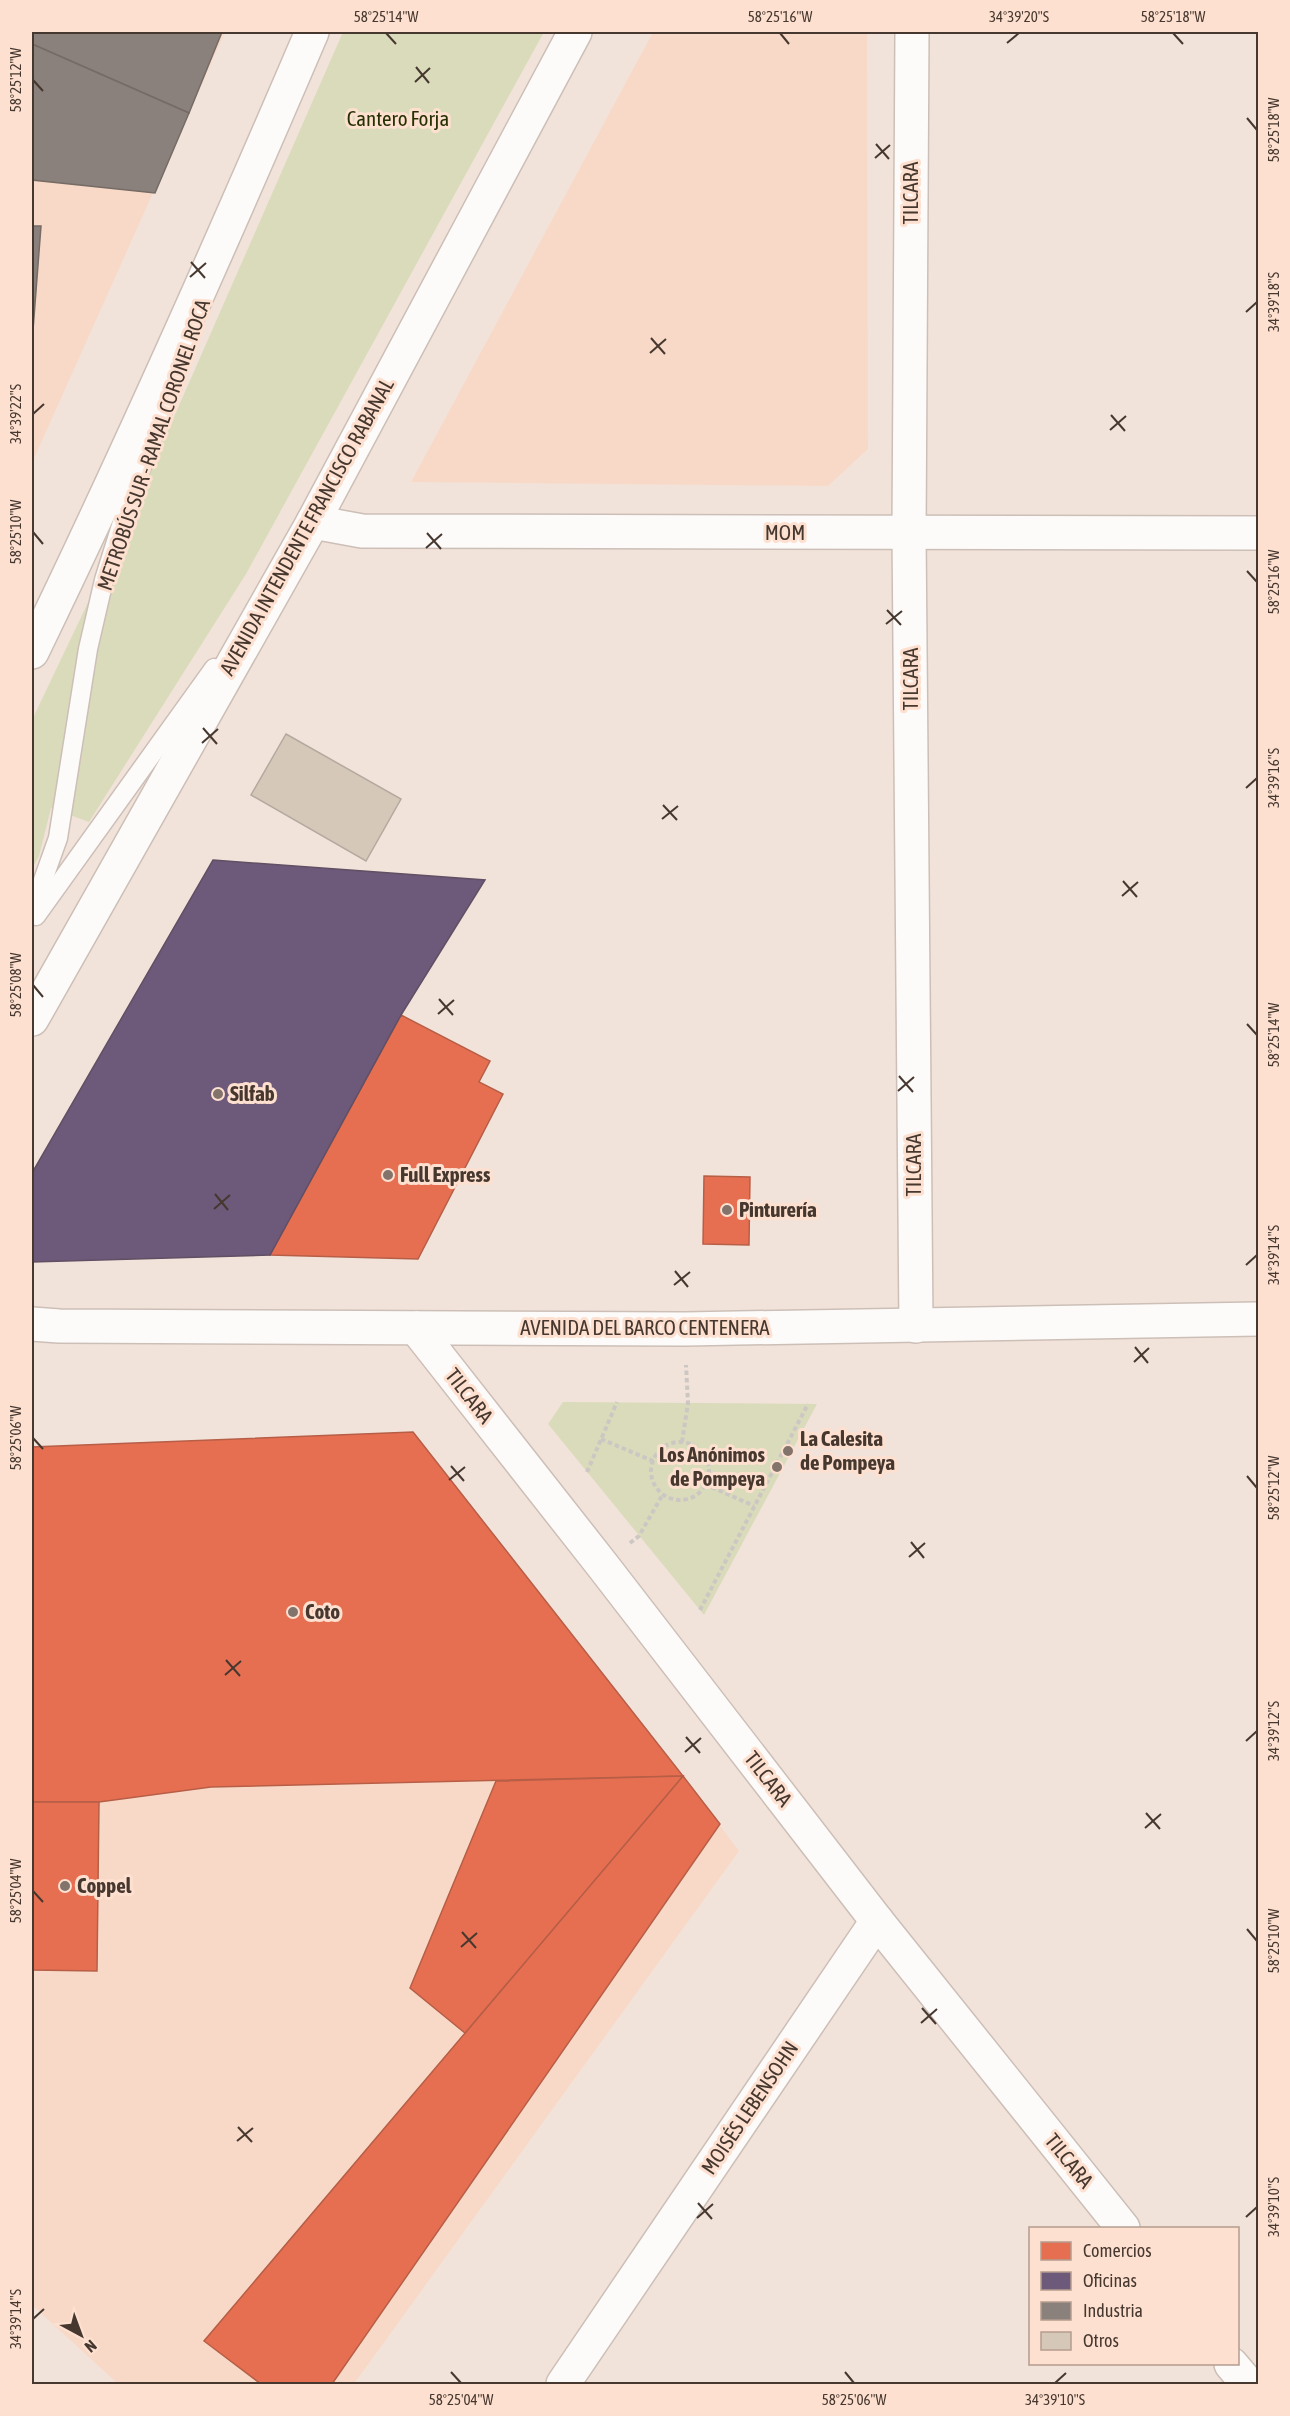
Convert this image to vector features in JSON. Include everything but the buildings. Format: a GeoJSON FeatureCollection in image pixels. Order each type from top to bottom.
{"type":"FeatureCollection","features":[{"type":"Feature","properties":{"kind":"street"},"geometry":{"type":"LineString","coordinates":[[32,652],[74,565],[243,192],[312,32]]}},
{"type":"Feature","properties":{"kind":"street","name":"AVENIDA INTENDENTE FRANCISCO RABANAL"},"geometry":{"type":"LineString","coordinates":[[32,1019],[313,522],[575,32]]}},
{"type":"Feature","properties":{"kind":"street","name":"TILCARA"},"geometry":{"type":"LineString","coordinates":[[912,32],[909,533],[916,1326]]}},
{"type":"Feature","properties":{"kind":"street","name":"MOM"},"geometry":{"type":"LineString","coordinates":[[313,522],[362,531],[1258,533]]}},
{"type":"Feature","properties":{"kind":"street","name":"AVENIDA DEL BARCO CENTENERA"},"geometry":{"type":"LineString","coordinates":[[32,1324],[685,1329],[1258,1319]]}},
{"type":"Feature","properties":{"kind":"street","name":"TILCARA"},"geometry":{"type":"LineString","coordinates":[[416,1328],[877,1921],[1121,2227]]}},
{"type":"Feature","properties":{"kind":"street","name":"MOISÉS LEBENSOHN"},"geometry":{"type":"LineString","coordinates":[[563,2385],[877,1921]]}},
{"type":"Feature","properties":{"kind":"street"},"geometry":{"type":"LineString","coordinates":[[1232,2365],[1248,2385]]}},
{"type":"Feature","properties":{"kind":"lane","name":"METROBÚS SUR - RAMAL CORONEL ROCA"},"geometry":{"type":"LineString","coordinates":[[32,911],[58,838],[88,649],[104,580],[129,500],[243,192]]}},
{"type":"Feature","properties":{"kind":"lane"},"geometry":{"type":"LineString","coordinates":[[32,922],[288,566]]}},
{"type":"Feature","properties":{"kind":"path"},"geometry":{"type":"LineString","coordinates":[[587,1472],[618,1402]]}},
{"type":"Feature","properties":{"kind":"path"},"geometry":{"type":"LineString","coordinates":[[682,1442],[688,1403]]}},
{"type":"Feature","properties":{"kind":"path"},"geometry":{"type":"LineString","coordinates":[[700,1610],[808,1404]]}},
{"type":"Feature","properties":{"kind":"path"},"geometry":{"type":"LineString","coordinates":[[601,1439],[653,1461]]}},
{"type":"Feature","properties":{"kind":"path"},"geometry":{"type":"LineString","coordinates":[[682,1442],[698,1449],[704,1456],[709,1472],[705,1484],[702,1490],[685,1500],[675,1500],[663,1494],[652,1482],[653,1461],[656,1454],[664,1447],[682,1442]]}},
{"type":"Feature","properties":{"kind":"path"},"geometry":{"type":"LineString","coordinates":[[704,1456],[714,1450]]}},
{"type":"Feature","properties":{"kind":"path"},"geometry":{"type":"LineString","coordinates":[[705,1484],[754,1506]]}},
{"type":"Feature","properties":{"kind":"path"},"geometry":{"type":"LineString","coordinates":[[639,1536],[663,1494]]}},
{"type":"Feature","properties":{"kind":"shaded area"},"geometry":{"type":"Polygon","coordinates":[[[32,32],[225,32],[32,463],[32,32]]]}},
{"type":"Feature","properties":{"kind":"shaded area"},"geometry":{"type":"Polygon","coordinates":[[[653,32],[867,32],[868,449],[828,486],[411,482],[653,32]]]}},
{"type":"Feature","properties":{"kind":"shaded area"},"geometry":{"type":"Polygon","coordinates":[[[413,1432],[683,1776],[739,1851],[354,2384],[118,2384],[32,2305],[32,1447],[413,1432]]]}},
{"type":"Feature","properties":{"kind":"green space","name":"Cantero Forja"},"geometry":{"type":"Polygon","coordinates":[[[343,32],[544,32],[246,574],[89,822],[51,808],[39,856],[32,869],[32,720],[145,483],[343,32]]]}},
{"type":"Feature","properties":{"kind":"green space"},"geometry":{"type":"Polygon","coordinates":[[[563,1402],[817,1404],[704,1615],[548,1424],[563,1402]]]}},
{"type":"Feature","properties":{"kind":"place","name":"Silfab"},"geometry":{"type":"Point","coordinates":[218,1094]}},
{"type":"Feature","properties":{"kind":"place","name":"Full Express"},"geometry":{"type":"Point","coordinates":[388,1175]}},
{"type":"Feature","properties":{"kind":"place","name":"Pinturería"},"geometry":{"type":"Point","coordinates":[727,1210]}},
{"type":"Feature","properties":{"kind":"place","name":"La Calesita de Pompeya"},"geometry":{"type":"Point","coordinates":[788,1451]}},
{"type":"Feature","properties":{"kind":"place","name":"Los Anónimos de Pompeya"},"geometry":{"type":"Point","coordinates":[777,1467]}},
{"type":"Feature","properties":{"kind":"place","name":"Coto"},"geometry":{"type":"Point","coordinates":[293,1612]}},
{"type":"Feature","properties":{"kind":"place","name":"Coppel"},"geometry":{"type":"Point","coordinates":[65,1886]}}]}
